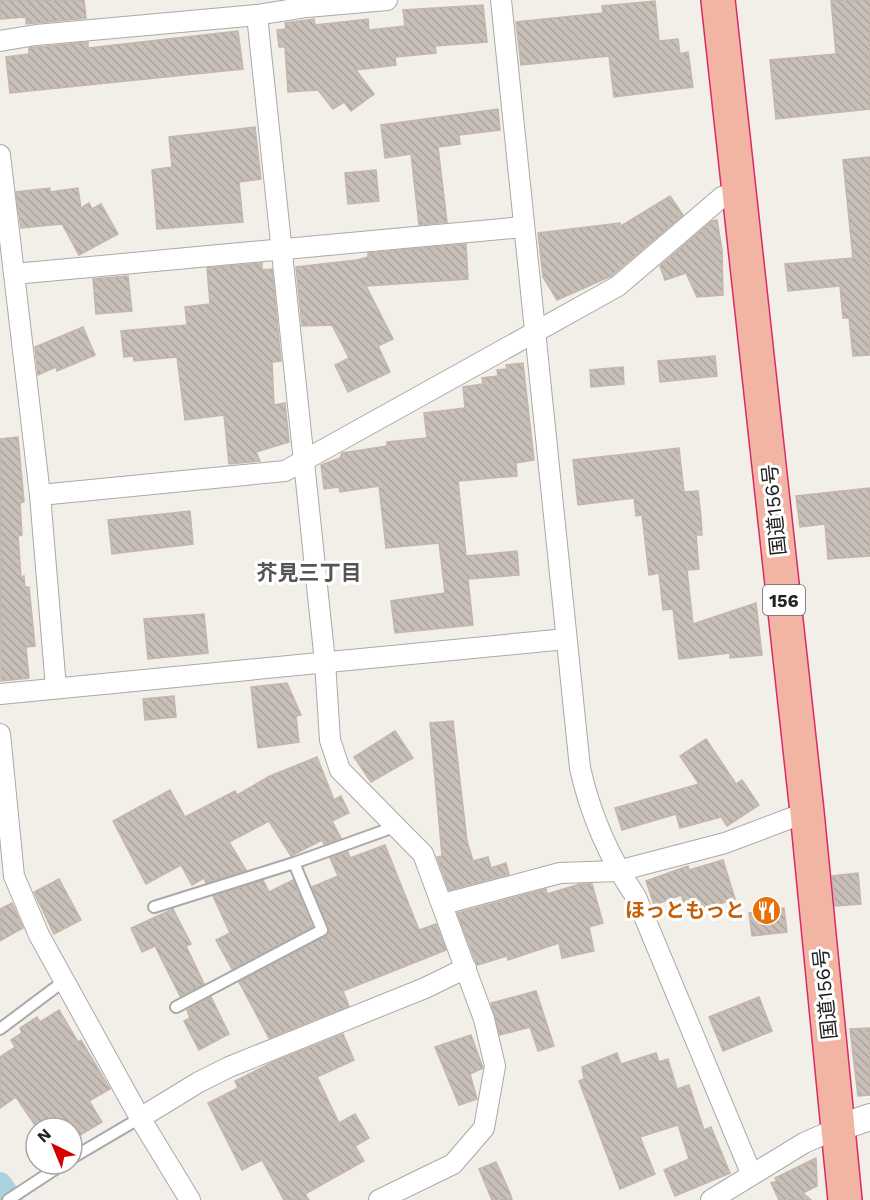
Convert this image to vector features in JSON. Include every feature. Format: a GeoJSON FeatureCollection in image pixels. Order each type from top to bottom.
{"type":"FeatureCollection","features":[{"type":"Feature","properties":{"kind":"highway","name":"国道156号"},"geometry":{"type":"LineString","coordinates":[[718,0],[807,812],[845,1200]]}},
{"type":"Feature","properties":{"kind":"street"},"geometry":{"type":"LineString","coordinates":[[0,41],[36,35],[257,15],[307,4],[387,0]]}},
{"type":"Feature","properties":{"kind":"street"},"geometry":{"type":"LineString","coordinates":[[501,0],[580,768],[585,789],[618,871],[636,897],[752,1173]]}},
{"type":"Feature","properties":{"kind":"street"},"geometry":{"type":"LineString","coordinates":[[257,15],[325,662],[330,740],[339,770],[398,826],[423,854],[484,1019],[495,1066],[484,1128],[453,1164],[379,1200]]}},
{"type":"Feature","properties":{"kind":"street"},"geometry":{"type":"LineString","coordinates":[[0,155],[9,265],[40,495],[56,688]]}},
{"type":"Feature","properties":{"kind":"street"},"geometry":{"type":"LineString","coordinates":[[40,495],[285,471],[618,286],[722,197],[739,190]]}},
{"type":"Feature","properties":{"kind":"street"},"geometry":{"type":"LineString","coordinates":[[9,265],[281,249],[524,227]]}},
{"type":"Feature","properties":{"kind":"street"},"geometry":{"type":"LineString","coordinates":[[0,693],[566,639]]}},
{"type":"Feature","properties":{"kind":"street"},"geometry":{"type":"LineString","coordinates":[[0,734],[14,876],[39,935],[140,1118],[190,1200]]}},
{"type":"Feature","properties":{"kind":"street"},"geometry":{"type":"LineString","coordinates":[[443,904],[560,873],[618,871],[725,843],[807,812]]}},
{"type":"Feature","properties":{"kind":"street"},"geometry":{"type":"LineString","coordinates":[[140,1118],[199,1082],[229,1067],[425,988],[465,968]]}},
{"type":"Feature","properties":{"kind":"street"},"geometry":{"type":"LineString","coordinates":[[711,1200],[804,1143],[870,1117]]}},
{"type":"Feature","properties":{"kind":"lane"},"geometry":{"type":"LineString","coordinates":[[154,907],[294,863],[398,826]]}},
{"type":"Feature","properties":{"kind":"lane"},"geometry":{"type":"LineString","coordinates":[[176,1007],[322,930],[294,863]]}},
{"type":"Feature","properties":{"kind":"lane"},"geometry":{"type":"LineString","coordinates":[[0,1029],[64,981]]}},
{"type":"Feature","properties":{"kind":"lane"},"geometry":{"type":"LineString","coordinates":[[84,1151],[140,1118]]}},
{"type":"Feature","properties":{"kind":"lane"},"geometry":{"type":"LineString","coordinates":[[8,1200],[45,1176]]}},
{"type":"Feature","properties":{"kind":"building"},"geometry":{"type":"Polygon","coordinates":[[[0,0],[84,0],[86,18],[26,24],[26,17],[0,19],[0,0]]]}},
{"type":"Feature","properties":{"kind":"building"},"geometry":{"type":"Polygon","coordinates":[[[831,0],[870,0],[870,109],[776,119],[770,60],[836,54],[831,0]]]}},
{"type":"Feature","properties":{"kind":"building"},"geometry":{"type":"Polygon","coordinates":[[[655,1],[659,41],[678,39],[680,54],[688,52],[693,87],[614,97],[609,56],[521,65],[516,22],[603,13],[602,6],[655,1]]]}},
{"type":"Feature","properties":{"kind":"building"},"geometry":{"type":"Polygon","coordinates":[[[483,5],[487,42],[435,46],[436,53],[395,57],[396,65],[356,70],[374,94],[351,111],[344,102],[333,109],[318,90],[288,92],[285,47],[279,47],[277,30],[286,29],[285,23],[314,19],[315,25],[368,19],[369,30],[405,26],[403,10],[483,5]]]}},
{"type":"Feature","properties":{"kind":"building"},"geometry":{"type":"Polygon","coordinates":[[[238,31],[243,69],[10,93],[6,57],[29,54],[29,48],[88,42],[88,48],[238,31]]]}},
{"type":"Feature","properties":{"kind":"building"},"geometry":{"type":"Polygon","coordinates":[[[498,109],[500,130],[459,135],[460,144],[438,147],[447,222],[419,225],[411,154],[385,158],[381,125],[498,109]]]}},
{"type":"Feature","properties":{"kind":"building"},"geometry":{"type":"Polygon","coordinates":[[[255,127],[261,179],[239,182],[243,222],[157,229],[152,170],[172,167],[169,137],[255,127]]]}},
{"type":"Feature","properties":{"kind":"building"},"geometry":{"type":"Polygon","coordinates":[[[870,157],[870,355],[853,356],[849,318],[843,318],[840,286],[788,291],[785,264],[853,258],[843,160],[870,157]]]}},
{"type":"Feature","properties":{"kind":"building"},"geometry":{"type":"Polygon","coordinates":[[[376,170],[379,201],[348,204],[345,173],[376,170]]]}},
{"type":"Feature","properties":{"kind":"building"},"geometry":{"type":"Polygon","coordinates":[[[50,188],[50,192],[78,188],[81,208],[89,203],[92,209],[101,204],[118,234],[79,255],[62,224],[21,228],[16,192],[50,188]]]}},
{"type":"Feature","properties":{"kind":"building"},"geometry":{"type":"Polygon","coordinates":[[[670,196],[683,215],[611,276],[557,300],[543,277],[538,233],[620,223],[621,226],[670,196]]]}},
{"type":"Feature","properties":{"kind":"building"},"geometry":{"type":"Polygon","coordinates":[[[717,220],[722,250],[723,295],[697,297],[686,273],[665,280],[660,266],[712,221],[717,220]]]}},
{"type":"Feature","properties":{"kind":"building"},"geometry":{"type":"Polygon","coordinates":[[[466,244],[468,279],[366,286],[393,339],[378,346],[390,372],[348,392],[335,365],[349,358],[332,325],[302,326],[296,267],[357,260],[368,257],[368,253],[466,244]]]}},
{"type":"Feature","properties":{"kind":"building"},"geometry":{"type":"Polygon","coordinates":[[[262,263],[262,270],[272,269],[281,361],[272,362],[274,405],[285,403],[289,442],[256,452],[260,461],[229,464],[224,415],[185,420],[177,357],[134,361],[133,356],[124,357],[121,331],[187,325],[185,307],[210,304],[207,268],[262,263]]]}},
{"type":"Feature","properties":{"kind":"building"},"geometry":{"type":"Polygon","coordinates":[[[128,276],[132,311],[96,314],[93,279],[128,276]]]}},
{"type":"Feature","properties":{"kind":"building"},"geometry":{"type":"Polygon","coordinates":[[[83,327],[95,355],[57,371],[56,367],[38,375],[35,347],[83,327]]]}},
{"type":"Feature","properties":{"kind":"building"},"geometry":{"type":"Polygon","coordinates":[[[715,356],[717,376],[660,382],[658,361],[715,356]]]}},
{"type":"Feature","properties":{"kind":"building"},"geometry":{"type":"Polygon","coordinates":[[[523,363],[534,460],[516,463],[517,476],[458,481],[466,556],[517,551],[519,575],[468,579],[473,625],[395,633],[391,601],[445,593],[439,543],[386,548],[379,486],[340,492],[339,487],[324,489],[321,465],[340,458],[342,453],[387,446],[387,442],[427,438],[424,413],[465,408],[463,387],[483,384],[482,378],[498,376],[497,370],[507,369],[506,365],[523,363]]]}},
{"type":"Feature","properties":{"kind":"building"},"geometry":{"type":"Polygon","coordinates":[[[623,367],[624,384],[591,387],[590,370],[623,367]]]}},
{"type":"Feature","properties":{"kind":"building"},"geometry":{"type":"Polygon","coordinates":[[[18,437],[24,502],[20,503],[22,535],[18,536],[21,577],[24,576],[25,587],[29,587],[35,646],[26,647],[29,678],[1,681],[0,439],[18,437]]]}},
{"type":"Feature","properties":{"kind":"building"},"geometry":{"type":"Polygon","coordinates":[[[679,448],[684,492],[698,491],[701,517],[702,535],[696,535],[699,569],[687,570],[693,624],[756,603],[762,655],[730,658],[730,653],[679,659],[673,609],[663,610],[659,573],[649,575],[642,515],[636,516],[634,498],[578,505],[573,460],[679,448]]]}},
{"type":"Feature","properties":{"kind":"building"},"geometry":{"type":"Polygon","coordinates":[[[870,488],[870,556],[828,559],[825,524],[800,527],[796,496],[870,488]]]}},
{"type":"Feature","properties":{"kind":"building"},"geometry":{"type":"Polygon","coordinates":[[[190,511],[193,544],[112,554],[108,520],[190,511]]]}},
{"type":"Feature","properties":{"kind":"building"},"geometry":{"type":"Polygon","coordinates":[[[204,614],[208,653],[148,659],[144,619],[204,614]]]}},
{"type":"Feature","properties":{"kind":"building"},"geometry":{"type":"Polygon","coordinates":[[[287,683],[301,715],[296,716],[299,742],[258,748],[251,687],[287,683]]]}},
{"type":"Feature","properties":{"kind":"building"},"geometry":{"type":"Polygon","coordinates":[[[174,696],[176,717],[145,720],[143,699],[174,696]]]}},
{"type":"Feature","properties":{"kind":"building"},"geometry":{"type":"Polygon","coordinates":[[[453,721],[467,841],[473,861],[488,857],[491,868],[506,863],[509,874],[449,890],[437,857],[442,856],[430,723],[453,721]]]}},
{"type":"Feature","properties":{"kind":"building"},"geometry":{"type":"Polygon","coordinates":[[[395,731],[413,758],[371,782],[354,757],[395,731]]]}},
{"type":"Feature","properties":{"kind":"building"},"geometry":{"type":"Polygon","coordinates":[[[706,739],[736,784],[742,780],[759,805],[727,826],[721,817],[680,828],[676,814],[622,830],[615,808],[699,784],[680,756],[706,739]]]}},
{"type":"Feature","properties":{"kind":"building"},"geometry":{"type":"Polygon","coordinates":[[[317,757],[334,800],[341,796],[349,813],[332,821],[341,838],[324,844],[322,840],[291,856],[269,821],[229,842],[246,870],[206,883],[204,878],[192,885],[181,865],[146,884],[113,821],[170,790],[185,817],[235,791],[237,795],[270,776],[317,757]]]}},
{"type":"Feature","properties":{"kind":"building"},"geometry":{"type":"Polygon","coordinates":[[[385,845],[419,930],[436,924],[446,950],[343,991],[349,1006],[269,1038],[239,982],[328,935],[329,927],[312,887],[338,876],[330,858],[348,852],[350,858],[385,845]]]}},
{"type":"Feature","properties":{"kind":"building"},"geometry":{"type":"Polygon","coordinates":[[[723,860],[735,899],[688,914],[681,895],[654,905],[646,881],[688,866],[689,870],[723,860]]]}},
{"type":"Feature","properties":{"kind":"building"},"geometry":{"type":"Polygon","coordinates":[[[858,873],[861,904],[835,906],[832,876],[858,873]]]}},
{"type":"Feature","properties":{"kind":"building"},"geometry":{"type":"Polygon","coordinates":[[[59,879],[81,920],[54,934],[34,892],[59,879]]]}},
{"type":"Feature","properties":{"kind":"building"},"geometry":{"type":"Polygon","coordinates":[[[263,880],[269,892],[293,880],[312,927],[232,969],[216,940],[230,933],[213,896],[263,880]]]}},
{"type":"Feature","properties":{"kind":"building"},"geometry":{"type":"Polygon","coordinates":[[[580,884],[592,884],[603,923],[589,927],[594,951],[562,958],[559,943],[508,960],[507,956],[477,965],[457,913],[546,889],[547,894],[580,884]]]}},
{"type":"Feature","properties":{"kind":"building"},"geometry":{"type":"Polygon","coordinates":[[[12,903],[23,928],[0,941],[0,909],[12,903]]]}},
{"type":"Feature","properties":{"kind":"building"},"geometry":{"type":"Polygon","coordinates":[[[784,908],[787,932],[752,936],[749,913],[784,908]]]}},
{"type":"Feature","properties":{"kind":"building"},"geometry":{"type":"Polygon","coordinates":[[[173,909],[191,944],[186,946],[204,984],[180,996],[155,946],[142,952],[131,928],[173,909]]]}},
{"type":"Feature","properties":{"kind":"building"},"geometry":{"type":"Polygon","coordinates":[[[536,991],[554,1046],[538,1051],[530,1027],[500,1035],[491,1003],[536,991]]]}},
{"type":"Feature","properties":{"kind":"building"},"geometry":{"type":"Polygon","coordinates":[[[211,997],[229,1034],[199,1050],[184,1021],[190,1018],[187,1010],[211,997]]]}},
{"type":"Feature","properties":{"kind":"building"},"geometry":{"type":"Polygon","coordinates":[[[759,997],[772,1031],[723,1051],[709,1017],[759,997]]]}},
{"type":"Feature","properties":{"kind":"building"},"geometry":{"type":"Polygon","coordinates":[[[59,1010],[78,1042],[81,1040],[110,1089],[89,1101],[102,1122],[84,1133],[84,1116],[29,1116],[16,1097],[0,1108],[0,1057],[15,1047],[11,1040],[22,1033],[20,1028],[37,1017],[40,1022],[59,1010]]]}},
{"type":"Feature","properties":{"kind":"building"},"geometry":{"type":"Polygon","coordinates":[[[870,1028],[870,1095],[858,1096],[850,1029],[870,1028]]]}},
{"type":"Feature","properties":{"kind":"building"},"geometry":{"type":"Polygon","coordinates":[[[343,1034],[354,1060],[317,1077],[339,1123],[355,1114],[369,1138],[355,1146],[364,1161],[305,1194],[309,1200],[284,1200],[262,1160],[242,1170],[208,1103],[238,1088],[235,1081],[273,1062],[343,1034]]]}},
{"type":"Feature","properties":{"kind":"building"},"geometry":{"type":"Polygon","coordinates":[[[471,1035],[483,1068],[470,1074],[477,1099],[459,1105],[435,1047],[471,1035]]]}},
{"type":"Feature","properties":{"kind":"building"},"geometry":{"type":"Polygon","coordinates":[[[617,1053],[621,1064],[656,1053],[659,1062],[668,1059],[677,1089],[689,1085],[704,1130],[711,1127],[730,1173],[675,1196],[664,1170],[689,1159],[678,1125],[640,1137],[655,1174],[620,1189],[579,1081],[584,1079],[582,1067],[617,1053]]]}},
{"type":"Feature","properties":{"kind":"building"},"geometry":{"type":"Polygon","coordinates":[[[816,1158],[817,1186],[803,1193],[811,1200],[779,1200],[771,1183],[777,1181],[775,1178],[816,1158]]]}},
{"type":"Feature","properties":{"kind":"building"},"geometry":{"type":"Polygon","coordinates":[[[496,1162],[512,1200],[492,1200],[479,1169],[496,1162]]]}},
{"type":"Feature","properties":{"kind":"waterway"},"geometry":{"type":"LineString","coordinates":[[0,1184],[11,1200]]}},
{"type":"Feature","properties":{"kind":"place","name":"ほっともっと"},"geometry":{"type":"Point","coordinates":[766,910]}},
{"type":"Feature","properties":{"kind":"district","name":"芥見三丁目"},"geometry":{"type":"Point","coordinates":[309,572]}}]}
